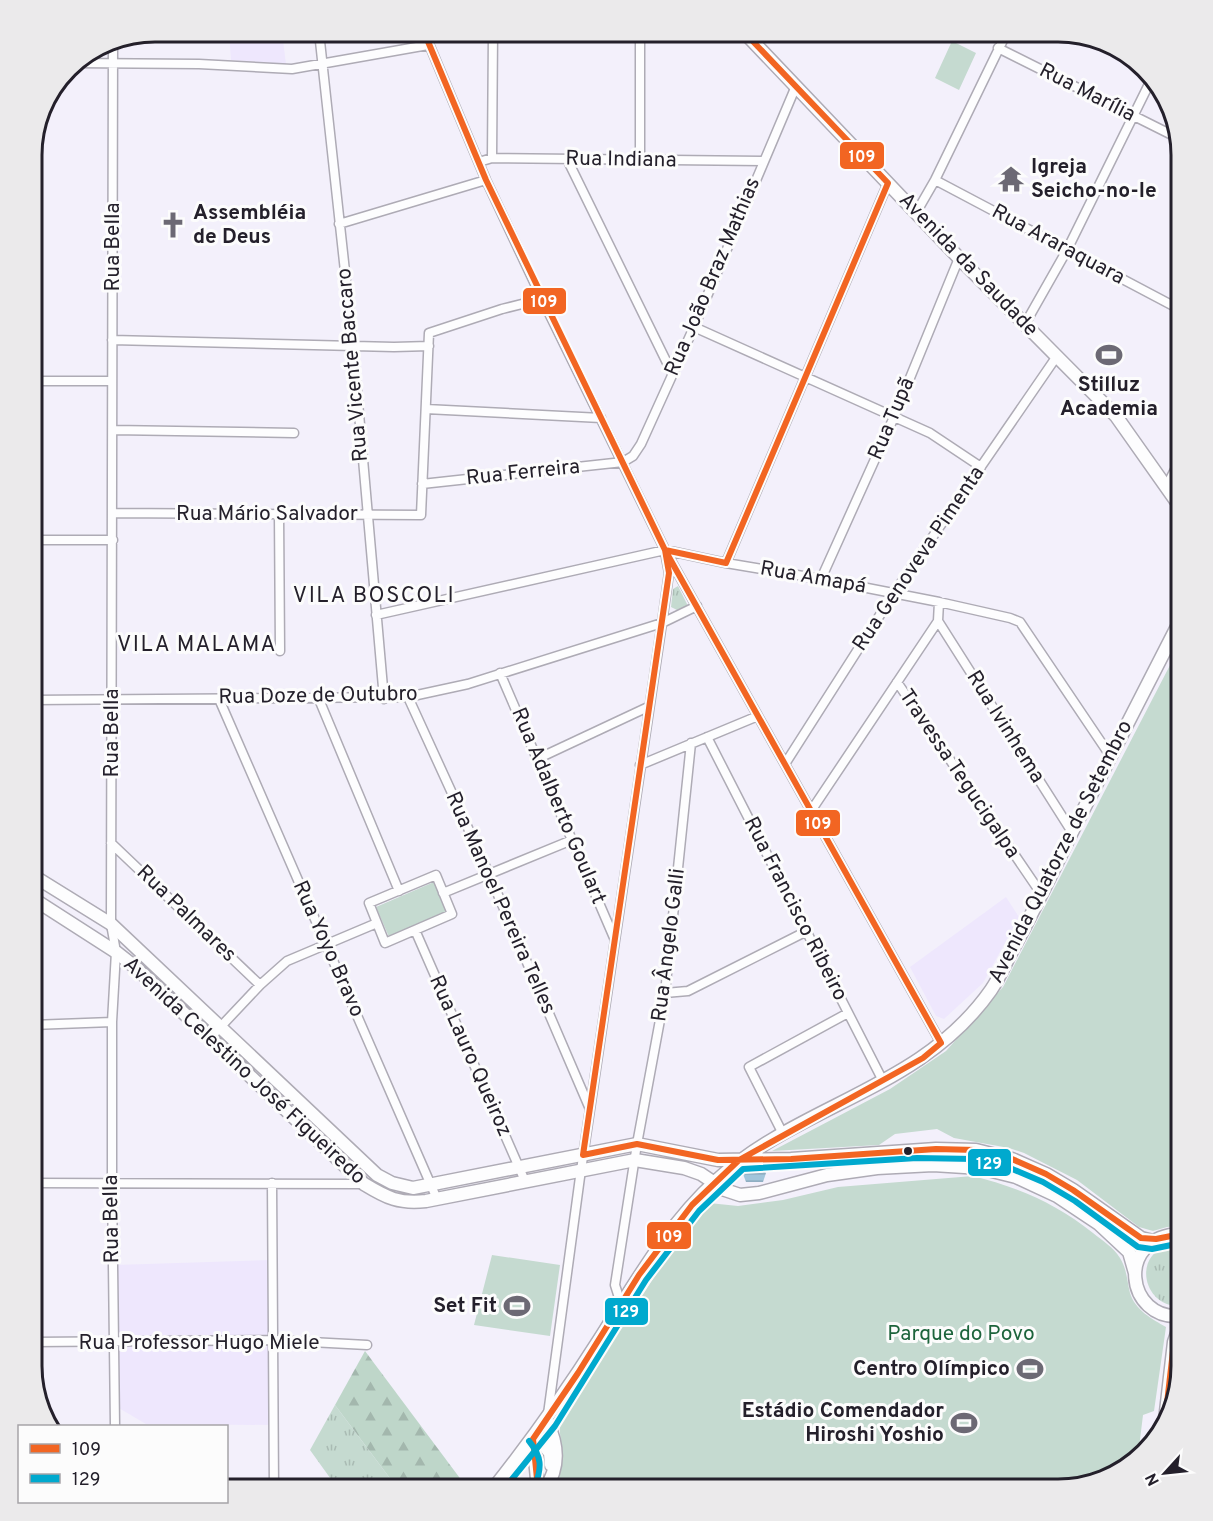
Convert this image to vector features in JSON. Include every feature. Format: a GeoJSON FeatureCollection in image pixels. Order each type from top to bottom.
{"type":"FeatureCollection","features":[{"type":"Feature","properties":{"kind":"street","name":"Rua Vicente Baccaro"},"geometry":{"type":"LineString","coordinates":[[320,42],[353,345],[384,699]]}},
{"type":"Feature","properties":{"kind":"street"},"geometry":{"type":"LineString","coordinates":[[427,42],[486,180],[665,550],[941,1043]]}},
{"type":"Feature","properties":{"kind":"street"},"geometry":{"type":"LineString","coordinates":[[492,158],[493,42]]}},
{"type":"Feature","properties":{"kind":"street"},"geometry":{"type":"LineString","coordinates":[[640,42],[640,160]]}},
{"type":"Feature","properties":{"kind":"street","name":"Avenida da Saudade"},"geometry":{"type":"LineString","coordinates":[[754,42],[959,258],[1116,416],[1171,494]]}},
{"type":"Feature","properties":{"kind":"street"},"geometry":{"type":"LineString","coordinates":[[916,213],[935,180],[1001,42]]}},
{"type":"Feature","properties":{"kind":"street"},"geometry":{"type":"LineString","coordinates":[[89,63],[199,64],[292,69],[428,45]]}},
{"type":"Feature","properties":{"kind":"street","name":"Rua Marília"},"geometry":{"type":"LineString","coordinates":[[998,48],[1169,134]]}},
{"type":"Feature","properties":{"kind":"street","name":"Rua Bella"},"geometry":{"type":"LineString","coordinates":[[113,51],[111,924],[116,952],[112,1022],[115,1425]]}},
{"type":"Feature","properties":{"kind":"street","name":"Rua João Braz Mathias"},"geometry":{"type":"LineString","coordinates":[[623,462],[633,456],[641,444],[694,327],[796,86]]}},
{"type":"Feature","properties":{"kind":"street"},"geometry":{"type":"LineString","coordinates":[[1025,324],[1067,250],[1148,87]]}},
{"type":"Feature","properties":{"kind":"street","name":"Rua Indiana"},"geometry":{"type":"LineString","coordinates":[[479,162],[492,158],[763,161]]}},
{"type":"Feature","properties":{"kind":"street"},"geometry":{"type":"LineString","coordinates":[[567,159],[672,373]]}},
{"type":"Feature","properties":{"kind":"street"},"geometry":{"type":"LineString","coordinates":[[339,224],[486,180]]}},
{"type":"Feature","properties":{"kind":"street","name":"Rua Araraquara"},"geometry":{"type":"LineString","coordinates":[[935,180],[1171,304]]}},
{"type":"Feature","properties":{"kind":"street"},"geometry":{"type":"LineString","coordinates":[[726,563],[888,183]]}},
{"type":"Feature","properties":{"kind":"street","name":"Rua Tupã"},"geometry":{"type":"LineString","coordinates":[[821,579],[894,417],[959,258]]}},
{"type":"Feature","properties":{"kind":"street"},"geometry":{"type":"LineString","coordinates":[[422,484],[429,333],[502,309],[542,299]]}},
{"type":"Feature","properties":{"kind":"street"},"geometry":{"type":"LineString","coordinates":[[694,327],[930,433],[981,467]]}},
{"type":"Feature","properties":{"kind":"street"},"geometry":{"type":"LineString","coordinates":[[112,340],[429,346]]}},
{"type":"Feature","properties":{"kind":"street","name":"Rua Genoveva Pimenta"},"geometry":{"type":"LineString","coordinates":[[785,764],[894,593],[1057,356]]}},
{"type":"Feature","properties":{"kind":"street"},"geometry":{"type":"LineString","coordinates":[[42,381],[112,381]]}},
{"type":"Feature","properties":{"kind":"street"},"geometry":{"type":"LineString","coordinates":[[426,409],[601,418]]}},
{"type":"Feature","properties":{"kind":"street"},"geometry":{"type":"LineString","coordinates":[[113,430],[294,433]]}},
{"type":"Feature","properties":{"kind":"street","name":"Rua Ferreira"},"geometry":{"type":"LineString","coordinates":[[422,484],[623,462]]}},
{"type":"Feature","properties":{"kind":"street"},"geometry":{"type":"LineString","coordinates":[[1166,487],[1171,478]]}},
{"type":"Feature","properties":{"kind":"street","name":"Rua Mário Salvador"},"geometry":{"type":"LineString","coordinates":[[113,513],[421,515],[422,484]]}},
{"type":"Feature","properties":{"kind":"street"},"geometry":{"type":"LineString","coordinates":[[279,514],[280,651]]}},
{"type":"Feature","properties":{"kind":"street"},"geometry":{"type":"LineString","coordinates":[[42,540],[113,540]]}},
{"type":"Feature","properties":{"kind":"street"},"geometry":{"type":"LineString","coordinates":[[552,1479],[557,1461],[556,1445],[547,1420],[583,1155],[669,573],[665,550]]}},
{"type":"Feature","properties":{"kind":"street","name":"Rua Amapá"},"geometry":{"type":"LineString","coordinates":[[376,615],[665,550],[894,593],[1020,622],[1111,757]]}},
{"type":"Feature","properties":{"kind":"street"},"geometry":{"type":"LineString","coordinates":[[811,811],[938,621],[939,602]]}},
{"type":"Feature","properties":{"kind":"street","name":"Rua Doze de Outubro"},"geometry":{"type":"LineString","coordinates":[[42,699],[408,698],[433,693],[662,623],[697,606]]}},
{"type":"Feature","properties":{"kind":"street","name":"Rua Ivinhema"},"geometry":{"type":"LineString","coordinates":[[938,621],[1072,832]]}},
{"type":"Feature","properties":{"kind":"street","name":"Avenida Quatorze de Setembro"},"geometry":{"type":"LineString","coordinates":[[502,1479],[547,1420],[639,1275],[685,1213],[713,1183],[739,1160],[923,1058],[941,1043],[991,989],[1042,895],[1171,640]]}},
{"type":"Feature","properties":{"kind":"street","name":"Rua Adalberto Goulart"},"geometry":{"type":"LineString","coordinates":[[500,673],[615,940]]}},
{"type":"Feature","properties":{"kind":"street","name":"Travessa Tegucigalpa"},"geometry":{"type":"LineString","coordinates":[[897,682],[1042,895]]}},
{"type":"Feature","properties":{"kind":"street"},"geometry":{"type":"LineString","coordinates":[[318,697],[399,891]]}},
{"type":"Feature","properties":{"kind":"street","name":"Rua Manoel Pereira Telles"},"geometry":{"type":"LineString","coordinates":[[408,698],[489,874],[590,1109]]}},
{"type":"Feature","properties":{"kind":"street","name":"Rua Yoyo Bravo"},"geometry":{"type":"LineString","coordinates":[[219,699],[436,1199]]}},
{"type":"Feature","properties":{"kind":"street"},"geometry":{"type":"LineString","coordinates":[[537,759],[648,707]]}},
{"type":"Feature","properties":{"kind":"street"},"geometry":{"type":"LineString","coordinates":[[640,765],[758,716]]}},
{"type":"Feature","properties":{"kind":"street","name":"Rua Francisco Ribeiro"},"geometry":{"type":"LineString","coordinates":[[707,737],[883,1081]]}},
{"type":"Feature","properties":{"kind":"street","name":"Rua Ângelo Galli"},"geometry":{"type":"LineString","coordinates":[[635,1160],[665,993],[692,743]]}},
{"type":"Feature","properties":{"kind":"street"},"geometry":{"type":"LineString","coordinates":[[443,893],[572,840]]}},
{"type":"Feature","properties":{"kind":"street","name":"Rua Palmares"},"geometry":{"type":"LineString","coordinates":[[111,843],[260,985]]}},
{"type":"Feature","properties":{"kind":"street"},"geometry":{"type":"LineString","coordinates":[[436,875],[443,893],[452,914],[385,943],[369,903],[436,875]]}},
{"type":"Feature","properties":{"kind":"street","name":"Avenida Celestino José Figueiredo"},"geometry":{"type":"LineString","coordinates":[[42,881],[111,924],[377,1175],[392,1183],[413,1188],[637,1144],[718,1160],[791,1159],[936,1149],[976,1150],[1012,1159],[1046,1174],[1073,1190],[1141,1238],[1153,1241]]}},
{"type":"Feature","properties":{"kind":"street","name":"Avenida Celestino José Figueiredo"},"geometry":{"type":"LineString","coordinates":[[42,904],[116,952],[364,1184],[388,1198],[408,1203],[436,1199],[635,1160],[684,1168],[701,1174],[725,1190],[740,1195],[759,1193],[827,1175],[877,1168],[933,1165],[981,1168],[1016,1176],[1047,1191],[1099,1224],[1129,1252],[1137,1287],[1144,1302],[1155,1311],[1171,1315]]}},
{"type":"Feature","properties":{"kind":"street"},"geometry":{"type":"LineString","coordinates":[[210,1038],[260,985],[287,962],[377,923]]}},
{"type":"Feature","properties":{"kind":"street","name":"Rua Lauro Queiroz"},"geometry":{"type":"LineString","coordinates":[[416,930],[525,1181]]}},
{"type":"Feature","properties":{"kind":"street"},"geometry":{"type":"LineString","coordinates":[[665,993],[688,991],[807,931]]}},
{"type":"Feature","properties":{"kind":"street"},"geometry":{"type":"LineString","coordinates":[[783,1134],[749,1067],[849,1013]]}},
{"type":"Feature","properties":{"kind":"street"},"geometry":{"type":"LineString","coordinates":[[42,1025],[112,1022]]}},
{"type":"Feature","properties":{"kind":"street"},"geometry":{"type":"LineString","coordinates":[[621,1304],[615,1285],[635,1160]]}},
{"type":"Feature","properties":{"kind":"street"},"geometry":{"type":"LineString","coordinates":[[42,1183],[364,1184]]}},
{"type":"Feature","properties":{"kind":"street"},"geometry":{"type":"LineString","coordinates":[[272,1183],[274,1479]]}},
{"type":"Feature","properties":{"kind":"street"},"geometry":{"type":"LineString","coordinates":[[1135,1273],[1137,1262],[1144,1249],[1153,1241],[1171,1235]]}},
{"type":"Feature","properties":{"kind":"street","name":"Rua Professor Hugo Miele"},"geometry":{"type":"LineString","coordinates":[[42,1342],[273,1340],[367,1345]]}},
{"type":"Feature","properties":{"kind":"street"},"geometry":{"type":"LineString","coordinates":[[535,1437],[537,1479]]}},
{"type":"Feature","properties":{"kind":"street"},"geometry":{"type":"LineString","coordinates":[[535,1437],[545,1444],[550,1453],[551,1464],[547,1479]]}},
{"type":"Feature","properties":{"kind":"shaded area"},"geometry":{"type":"Polygon","coordinates":[[[230,42],[283,42],[286,64],[231,60],[230,42]]]}},
{"type":"Feature","properties":{"kind":"shaded area"},"geometry":{"type":"Polygon","coordinates":[[[1006,897],[1019,917],[983,983],[944,1019],[936,1016],[910,967],[1006,897]]]}},
{"type":"Feature","properties":{"kind":"shaded area"},"geometry":{"type":"Polygon","coordinates":[[[271,1260],[271,1425],[146,1424],[117,1407],[115,1265],[271,1260]]]}},
{"type":"Feature","properties":{"kind":"green space"},"geometry":{"type":"Polygon","coordinates":[[[952,42],[976,53],[959,90],[935,78],[952,42]]]}},
{"type":"Feature","properties":{"kind":"green space"},"geometry":{"type":"Polygon","coordinates":[[[678,586],[688,606],[677,610],[671,607],[673,589],[678,586]]]}},
{"type":"Feature","properties":{"kind":"green space"},"geometry":{"type":"Polygon","coordinates":[[[1171,663],[1171,1227],[1153,1231],[1139,1227],[1077,1180],[1024,1153],[954,1138],[937,1129],[895,1134],[879,1145],[772,1151],[890,1089],[946,1051],[1003,987],[1171,663]]]}},
{"type":"Feature","properties":{"kind":"green space"},"geometry":{"type":"Polygon","coordinates":[[[434,882],[447,912],[389,937],[376,907],[434,882]]]}},
{"type":"Feature","properties":{"kind":"green space","name":"Parque do Povo"},"geometry":{"type":"Polygon","coordinates":[[[973,1176],[1036,1198],[1079,1222],[1120,1258],[1132,1299],[1145,1313],[1166,1327],[1154,1411],[1143,1415],[1140,1443],[1135,1443],[1133,1451],[1108,1467],[1080,1477],[1058,1479],[556,1479],[561,1447],[559,1421],[698,1211],[709,1203],[738,1206],[783,1200],[838,1187],[973,1176]]]}},
{"type":"Feature","properties":{"kind":"green space"},"geometry":{"type":"Polygon","coordinates":[[[1171,1245],[1171,1304],[1158,1299],[1151,1291],[1146,1270],[1149,1260],[1156,1252],[1171,1245]]]}},
{"type":"Feature","properties":{"kind":"green space","name":"Set Fit"},"geometry":{"type":"Polygon","coordinates":[[[492,1255],[560,1265],[550,1336],[474,1325],[492,1255]]]}},
{"type":"Feature","properties":{"kind":"green space"},"geometry":{"type":"Polygon","coordinates":[[[365,1351],[461,1479],[390,1479],[335,1405],[365,1351]]]}},
{"type":"Feature","properties":{"kind":"green space"},"geometry":{"type":"Polygon","coordinates":[[[335,1405],[390,1479],[331,1479],[310,1450],[335,1405]]]}},
{"type":"Feature","properties":{"kind":"water"},"geometry":{"type":"Polygon","coordinates":[[[746,1169],[762,1169],[766,1173],[763,1182],[746,1182],[743,1174],[746,1169]]]}},
{"type":"Feature","properties":{"kind":"transit line","name":"109"},"geometry":{"type":"LineString","coordinates":[[428,42],[486,180],[665,550],[941,1043],[923,1058],[739,1160],[692,1205],[639,1275],[578,1373],[533,1439],[537,1479]]}},
{"type":"Feature","properties":{"kind":"transit line","name":"109"},"geometry":{"type":"LineString","coordinates":[[665,550],[726,563],[888,183],[754,42]]}},
{"type":"Feature","properties":{"kind":"transit line","name":"109"},"geometry":{"type":"LineString","coordinates":[[665,550],[669,573],[583,1155],[637,1144],[718,1160],[791,1159],[936,1149],[976,1150],[1012,1159],[1046,1174],[1073,1190],[1141,1238],[1156,1239],[1171,1236]]}},
{"type":"Feature","properties":{"kind":"transit line","name":"129"},"geometry":{"type":"LineString","coordinates":[[512,1479],[555,1426],[646,1280],[699,1211],[743,1169],[917,1158],[974,1159],[1010,1168],[1043,1182],[1075,1201],[1138,1247],[1152,1249],[1171,1245]]}},
{"type":"Feature","properties":{"kind":"transit line","name":"109"},"geometry":{"type":"LineString","coordinates":[[1169,1386],[1171,1371]]}},
{"type":"Feature","properties":{"kind":"transit line","name":"129"},"geometry":{"type":"LineString","coordinates":[[529,1441],[540,1462],[537,1479]]}},
{"type":"Feature","properties":{"kind":"place","name":"Igreja Seicho-no-Ie"},"geometry":{"type":"Point","coordinates":[1011,179]}},
{"type":"Feature","properties":{"kind":"place","name":"Assembléia de Deus"},"geometry":{"type":"Point","coordinates":[173,225]}},
{"type":"Feature","properties":{"kind":"place","name":"Stilluz Academia"},"geometry":{"type":"Point","coordinates":[1109,355]}},
{"type":"Feature","properties":{"kind":"place","name":"Set Fit"},"geometry":{"type":"Point","coordinates":[517,1306]}},
{"type":"Feature","properties":{"kind":"place","name":"Centro Olímpico"},"geometry":{"type":"Point","coordinates":[1030,1369]}},
{"type":"Feature","properties":{"kind":"place","name":"Estádio Comendador Hiroshi Yoshio"},"geometry":{"type":"Point","coordinates":[964,1423]}},
{"type":"Feature","properties":{"kind":"district","name":"VILA BOSCOLI"},"geometry":{"type":"Point","coordinates":[374,596]}},
{"type":"Feature","properties":{"kind":"district","name":"VILA MALAMA"},"geometry":{"type":"Point","coordinates":[197,645]}}]}
